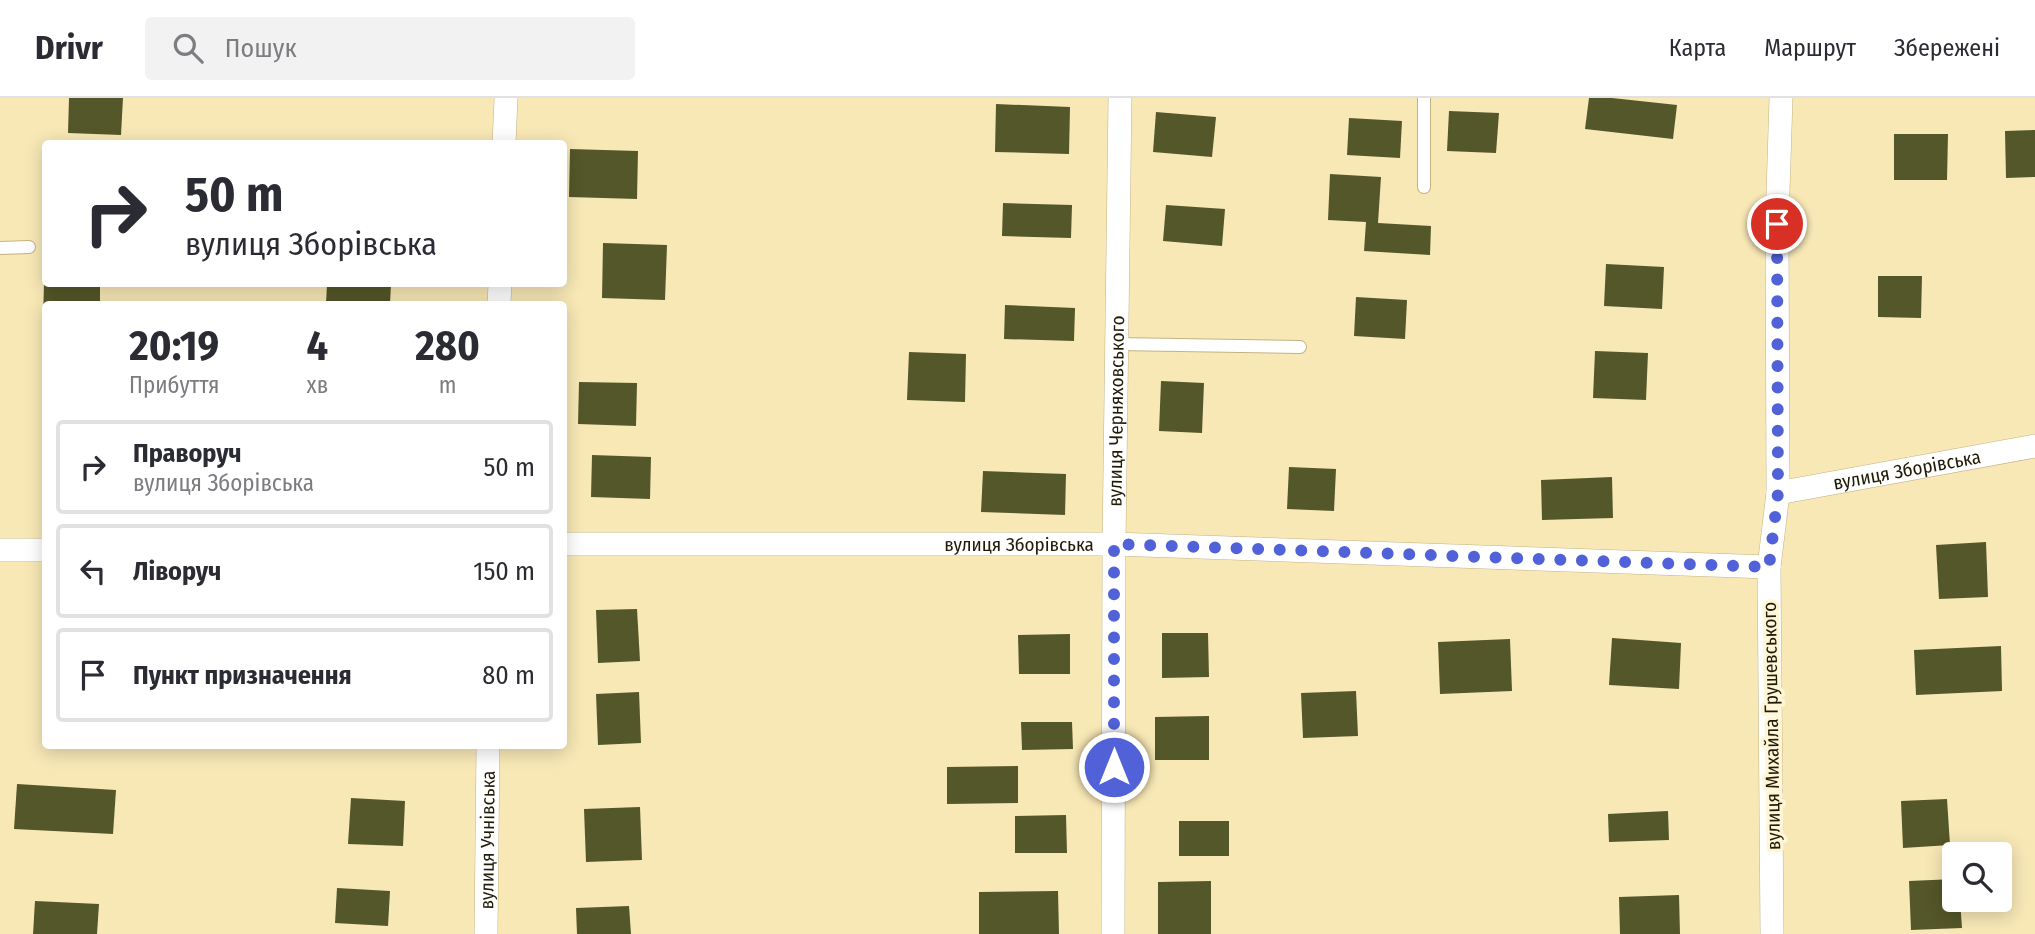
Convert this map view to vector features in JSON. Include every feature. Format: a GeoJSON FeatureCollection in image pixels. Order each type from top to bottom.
{"type":"FeatureCollection","features":[{"type":"Feature","properties":{"kind":"street"},"geometry":{"type":"LineString","coordinates":[[504,140],[506,98]]}},
{"type":"Feature","properties":{"kind":"street","name":"вулиця Черняховського"},"geometry":{"type":"LineString","coordinates":[[1113,934],[1114,544],[1120,98]]}},
{"type":"Feature","properties":{"kind":"street","name":"вулиця Михайла Грушевського"},"geometry":{"type":"LineString","coordinates":[[1772,934],[1769,567],[1778,493],[1777,224],[1781,98]]}},
{"type":"Feature","properties":{"kind":"street","name":"вулиця Зборівська"},"geometry":{"type":"LineString","coordinates":[[1778,493],[2035,446]]}},
{"type":"Feature","properties":{"kind":"street","name":"вулиця Зборівська"},"geometry":{"type":"LineString","coordinates":[[567,544],[1114,544],[1769,567]]}},
{"type":"Feature","properties":{"kind":"street"},"geometry":{"type":"LineString","coordinates":[[0,550],[42,550]]}},
{"type":"Feature","properties":{"kind":"street","name":"вулиця Учнівська"},"geometry":{"type":"LineString","coordinates":[[486,934],[488,749]]}},
{"type":"Feature","properties":{"kind":"lane"},"geometry":{"type":"LineString","coordinates":[[1424,98],[1424,187]]}},
{"type":"Feature","properties":{"kind":"lane"},"geometry":{"type":"LineString","coordinates":[[0,248],[29,247]]}},
{"type":"Feature","properties":{"kind":"lane"},"geometry":{"type":"LineString","coordinates":[[1117,344],[1300,347]]}},
{"type":"Feature","properties":{"kind":"building"},"geometry":{"type":"Polygon","coordinates":[[[69,98],[123,98],[121,135],[68,133],[69,98]]]}},
{"type":"Feature","properties":{"kind":"building"},"geometry":{"type":"Polygon","coordinates":[[[1589,98],[1677,105],[1673,139],[1585,129],[1589,98]]]}},
{"type":"Feature","properties":{"kind":"building"},"geometry":{"type":"Polygon","coordinates":[[[996,104],[1070,107],[1069,154],[995,152],[996,104]]]}},
{"type":"Feature","properties":{"kind":"building"},"geometry":{"type":"Polygon","coordinates":[[[1449,111],[1499,113],[1496,153],[1447,151],[1449,111]]]}},
{"type":"Feature","properties":{"kind":"building"},"geometry":{"type":"Polygon","coordinates":[[[1156,112],[1216,117],[1212,157],[1153,152],[1156,112]]]}},
{"type":"Feature","properties":{"kind":"building"},"geometry":{"type":"Polygon","coordinates":[[[1349,118],[1402,121],[1400,158],[1347,155],[1349,118]]]}},
{"type":"Feature","properties":{"kind":"building"},"geometry":{"type":"Polygon","coordinates":[[[2035,130],[2035,177],[2006,178],[2005,131],[2035,130]]]}},
{"type":"Feature","properties":{"kind":"building"},"geometry":{"type":"Polygon","coordinates":[[[1894,134],[1948,134],[1947,180],[1894,180],[1894,134]]]}},
{"type":"Feature","properties":{"kind":"building"},"geometry":{"type":"Polygon","coordinates":[[[570,149],[638,151],[637,199],[569,197],[570,149]]]}},
{"type":"Feature","properties":{"kind":"building"},"geometry":{"type":"Polygon","coordinates":[[[1330,174],[1381,177],[1378,223],[1431,226],[1430,255],[1364,251],[1366,222],[1328,220],[1330,174]]]}},
{"type":"Feature","properties":{"kind":"building"},"geometry":{"type":"Polygon","coordinates":[[[1003,203],[1072,205],[1071,238],[1002,236],[1003,203]]]}},
{"type":"Feature","properties":{"kind":"building"},"geometry":{"type":"Polygon","coordinates":[[[1166,205],[1225,209],[1222,246],[1163,241],[1166,205]]]}},
{"type":"Feature","properties":{"kind":"building"},"geometry":{"type":"Polygon","coordinates":[[[603,243],[667,245],[665,300],[602,298],[603,243]]]}},
{"type":"Feature","properties":{"kind":"building"},"geometry":{"type":"Polygon","coordinates":[[[1606,264],[1664,267],[1662,309],[1604,306],[1606,264]]]}},
{"type":"Feature","properties":{"kind":"building"},"geometry":{"type":"Polygon","coordinates":[[[1878,276],[1922,276],[1921,318],[1878,317],[1878,276]]]}},
{"type":"Feature","properties":{"kind":"building"},"geometry":{"type":"Polygon","coordinates":[[[44,287],[100,287],[100,301],[44,301],[44,287]]]}},
{"type":"Feature","properties":{"kind":"building"},"geometry":{"type":"Polygon","coordinates":[[[327,287],[391,287],[390,301],[326,301],[327,287]]]}},
{"type":"Feature","properties":{"kind":"building"},"geometry":{"type":"Polygon","coordinates":[[[1356,297],[1407,300],[1405,339],[1354,336],[1356,297]]]}},
{"type":"Feature","properties":{"kind":"building"},"geometry":{"type":"Polygon","coordinates":[[[1005,305],[1075,308],[1074,341],[1004,339],[1005,305]]]}},
{"type":"Feature","properties":{"kind":"building"},"geometry":{"type":"Polygon","coordinates":[[[1595,351],[1648,353],[1646,400],[1593,398],[1595,351]]]}},
{"type":"Feature","properties":{"kind":"building"},"geometry":{"type":"Polygon","coordinates":[[[909,352],[966,354],[965,402],[907,400],[909,352]]]}},
{"type":"Feature","properties":{"kind":"building"},"geometry":{"type":"Polygon","coordinates":[[[1161,381],[1204,383],[1202,433],[1159,431],[1161,381]]]}},
{"type":"Feature","properties":{"kind":"building"},"geometry":{"type":"Polygon","coordinates":[[[579,382],[637,383],[636,426],[578,424],[579,382]]]}},
{"type":"Feature","properties":{"kind":"building"},"geometry":{"type":"Polygon","coordinates":[[[592,455],[651,457],[650,499],[591,497],[592,455]]]}},
{"type":"Feature","properties":{"kind":"building"},"geometry":{"type":"Polygon","coordinates":[[[1289,467],[1336,469],[1334,511],[1287,509],[1289,467]]]}},
{"type":"Feature","properties":{"kind":"building"},"geometry":{"type":"Polygon","coordinates":[[[983,471],[1066,474],[1065,515],[981,512],[983,471]]]}},
{"type":"Feature","properties":{"kind":"building"},"geometry":{"type":"Polygon","coordinates":[[[1612,477],[1613,518],[1542,520],[1541,480],[1612,477]]]}},
{"type":"Feature","properties":{"kind":"building"},"geometry":{"type":"Polygon","coordinates":[[[1986,542],[1988,597],[1939,599],[1936,545],[1986,542]]]}},
{"type":"Feature","properties":{"kind":"building"},"geometry":{"type":"Polygon","coordinates":[[[637,609],[640,661],[598,663],[596,610],[637,609]]]}},
{"type":"Feature","properties":{"kind":"building"},"geometry":{"type":"Polygon","coordinates":[[[1162,633],[1208,633],[1209,677],[1162,678],[1162,633]]]}},
{"type":"Feature","properties":{"kind":"building"},"geometry":{"type":"Polygon","coordinates":[[[1070,634],[1070,674],[1019,674],[1018,635],[1070,634]]]}},
{"type":"Feature","properties":{"kind":"building"},"geometry":{"type":"Polygon","coordinates":[[[1612,638],[1681,643],[1679,689],[1609,685],[1612,638]]]}},
{"type":"Feature","properties":{"kind":"building"},"geometry":{"type":"Polygon","coordinates":[[[1510,639],[1512,691],[1440,694],[1438,642],[1510,639]]]}},
{"type":"Feature","properties":{"kind":"building"},"geometry":{"type":"Polygon","coordinates":[[[2001,646],[2002,691],[1916,695],[1914,650],[2001,646]]]}},
{"type":"Feature","properties":{"kind":"building"},"geometry":{"type":"Polygon","coordinates":[[[1356,691],[1358,736],[1303,738],[1301,693],[1356,691]]]}},
{"type":"Feature","properties":{"kind":"building"},"geometry":{"type":"Polygon","coordinates":[[[639,692],[641,743],[598,745],[596,694],[639,692]]]}},
{"type":"Feature","properties":{"kind":"building"},"geometry":{"type":"Polygon","coordinates":[[[1209,716],[1209,760],[1155,760],[1155,717],[1209,716]]]}},
{"type":"Feature","properties":{"kind":"building"},"geometry":{"type":"Polygon","coordinates":[[[1021,722],[1072,722],[1073,749],[1022,750],[1021,722]]]}},
{"type":"Feature","properties":{"kind":"building"},"geometry":{"type":"Polygon","coordinates":[[[1018,766],[1018,803],[947,804],[947,767],[1018,766]]]}},
{"type":"Feature","properties":{"kind":"building"},"geometry":{"type":"Polygon","coordinates":[[[17,784],[116,790],[113,834],[14,829],[17,784]]]}},
{"type":"Feature","properties":{"kind":"building"},"geometry":{"type":"Polygon","coordinates":[[[351,798],[405,801],[403,846],[348,844],[351,798]]]}},
{"type":"Feature","properties":{"kind":"building"},"geometry":{"type":"Polygon","coordinates":[[[1947,799],[1950,842],[1942,842],[1942,846],[1903,848],[1901,801],[1947,799]]]}},
{"type":"Feature","properties":{"kind":"building"},"geometry":{"type":"Polygon","coordinates":[[[640,807],[642,860],[586,862],[584,809],[640,807]]]}},
{"type":"Feature","properties":{"kind":"building"},"geometry":{"type":"Polygon","coordinates":[[[1668,811],[1669,840],[1609,842],[1608,814],[1668,811]]]}},
{"type":"Feature","properties":{"kind":"building"},"geometry":{"type":"Polygon","coordinates":[[[1066,815],[1067,853],[1015,853],[1015,816],[1066,815]]]}},
{"type":"Feature","properties":{"kind":"building"},"geometry":{"type":"Polygon","coordinates":[[[1179,821],[1229,821],[1229,856],[1179,856],[1179,821]]]}},
{"type":"Feature","properties":{"kind":"building"},"geometry":{"type":"Polygon","coordinates":[[[1942,880],[1942,912],[1961,912],[1962,928],[1911,930],[1909,881],[1942,880]]]}},
{"type":"Feature","properties":{"kind":"building"},"geometry":{"type":"Polygon","coordinates":[[[1211,881],[1211,934],[1158,934],[1158,882],[1211,881]]]}},
{"type":"Feature","properties":{"kind":"building"},"geometry":{"type":"Polygon","coordinates":[[[337,888],[390,891],[388,926],[335,923],[337,888]]]}},
{"type":"Feature","properties":{"kind":"building"},"geometry":{"type":"Polygon","coordinates":[[[1058,891],[1059,934],[979,934],[979,892],[1058,891]]]}},
{"type":"Feature","properties":{"kind":"building"},"geometry":{"type":"Polygon","coordinates":[[[1679,895],[1680,934],[1620,934],[1619,897],[1679,895]]]}},
{"type":"Feature","properties":{"kind":"building"},"geometry":{"type":"Polygon","coordinates":[[[35,901],[99,904],[97,934],[33,934],[35,901]]]}},
{"type":"Feature","properties":{"kind":"building"},"geometry":{"type":"Polygon","coordinates":[[[629,906],[631,934],[577,934],[576,908],[629,906]]]}},
{"type":"Feature","properties":{"kind":"route"},"geometry":{"type":"LineString","coordinates":[[1114,767],[1114,544],[1769,567],[1778,493],[1777,224]]}}]}
